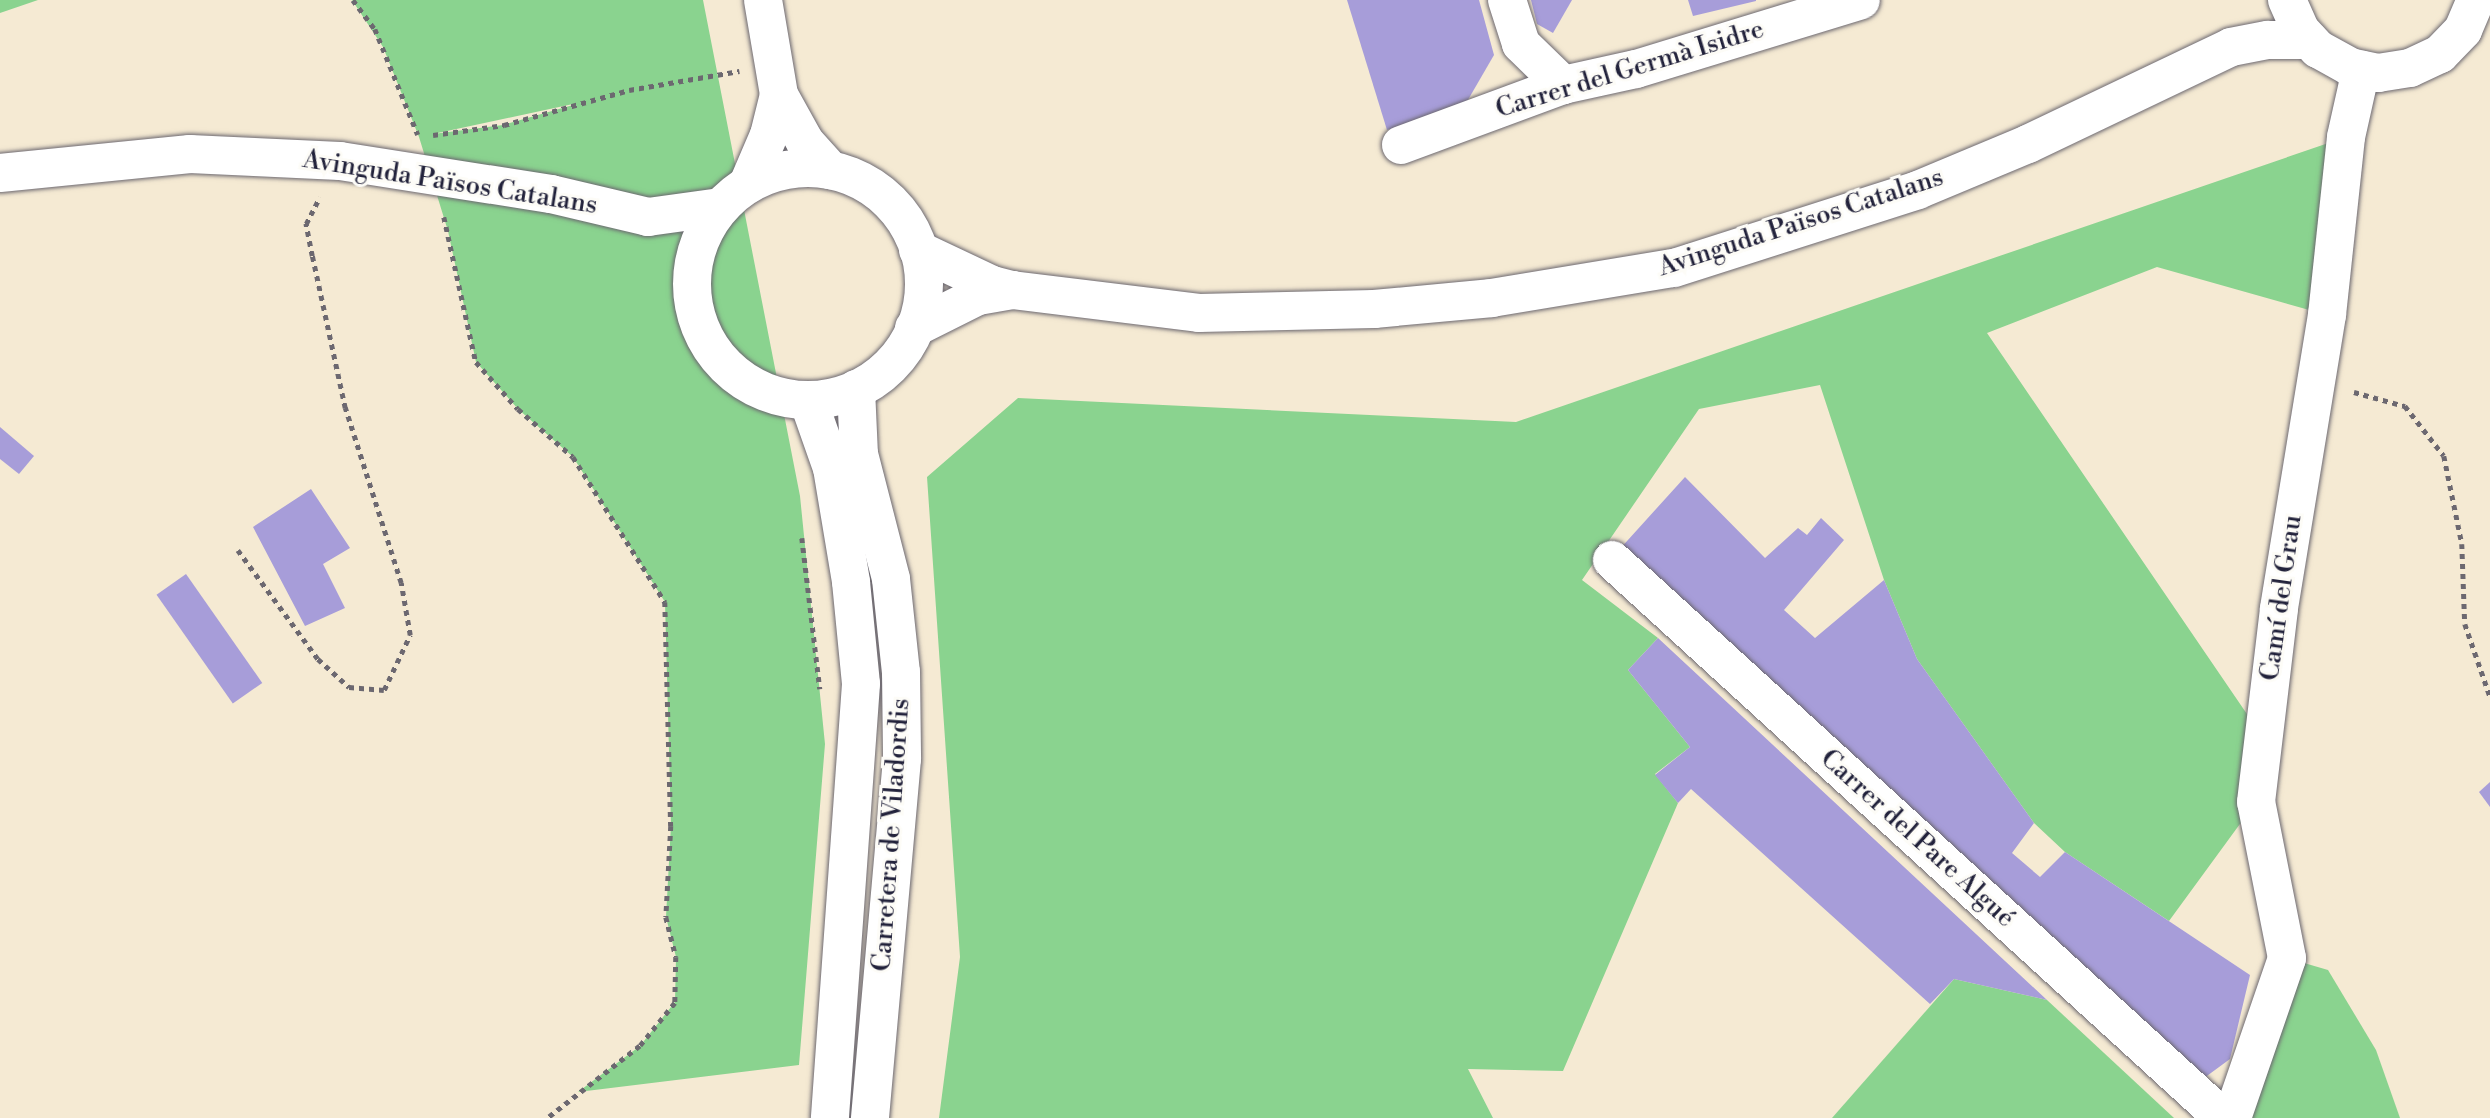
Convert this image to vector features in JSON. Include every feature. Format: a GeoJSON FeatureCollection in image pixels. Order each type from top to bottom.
{"type":"FeatureCollection","features":[{"type":"Feature","properties":{"kind":"street"},"geometry":{"type":"LineString","coordinates":[[763,0],[776,79],[805,142],[830,170]]}},
{"type":"Feature","properties":{"kind":"street"},"geometry":{"type":"LineString","coordinates":[[1507,0],[1521,44],[1563,85]]}},
{"type":"Feature","properties":{"kind":"street","name":"Carrer del Germà Isidre"},"geometry":{"type":"LineString","coordinates":[[1401,145],[1563,85],[1636,69],[1861,0]]}},
{"type":"Feature","properties":{"kind":"street","name":"Avinguda Països Catalans"},"geometry":{"type":"LineString","coordinates":[[2231,47],[2260,19],[2273,0]]}},
{"type":"Feature","properties":{"kind":"street"},"geometry":{"type":"LineString","coordinates":[[2287,0],[2294,20],[2309,40],[2338,63],[2361,71],[2394,72],[2410,68],[2440,54],[2463,30],[2476,0]]}},
{"type":"Feature","properties":{"kind":"street","name":"Avinguda Països Catalans"},"geometry":{"type":"LineString","coordinates":[[918,250],[992,285],[1012,290],[1199,313],[1374,309],[1492,298],[1674,268],[1918,190],[2028,144],[2231,47],[2268,40],[2309,40]]}},
{"type":"Feature","properties":{"kind":"street","name":"Camí del Grau"},"geometry":{"type":"LineString","coordinates":[[2232,1118],[2287,958],[2256,802],[2279,608],[2327,315],[2346,137],[2361,71]]}},
{"type":"Feature","properties":{"kind":"street"},"geometry":{"type":"LineString","coordinates":[[734,196],[788,169],[830,170],[860,180],[886,198],[905,222],[918,250],[922,298],[914,328],[891,364],[856,389],[833,397],[808,400],[780,396],[752,385],[717,356],[696,315],[693,270],[700,242],[734,196],[769,135],[776,79]]}},
{"type":"Feature","properties":{"kind":"street","name":"Avinguda Països Catalans"},"geometry":{"type":"LineString","coordinates":[[0,173],[190,154],[340,161],[551,194],[648,217],[734,196]]}},
{"type":"Feature","properties":{"kind":"street","name":"Avinguda Països Catalans"},"geometry":{"type":"LineString","coordinates":[[648,217],[679,244],[693,270]]}},
{"type":"Feature","properties":{"kind":"street","name":"Avinguda Països Catalans"},"geometry":{"type":"LineString","coordinates":[[914,328],[978,296],[1012,290]]}},
{"type":"Feature","properties":{"kind":"street","name":"Carretera de Viladordis"},"geometry":{"type":"LineString","coordinates":[[856,389],[859,454],[891,579],[901,672],[902,759],[870,1118]]}},
{"type":"Feature","properties":{"kind":"street","name":"Carretera de Viladordis"},"geometry":{"type":"LineString","coordinates":[[808,400],[832,468],[851,582],[861,684],[830,1118]]}},
{"type":"Feature","properties":{"kind":"street","name":"Carrer del Pare Algué"},"geometry":{"type":"LineString","coordinates":[[1612,559],[2223,1118]]}},
{"type":"Feature","properties":{"kind":"path"},"geometry":{"type":"LineString","coordinates":[[354,0],[376,29],[419,137]]}},
{"type":"Feature","properties":{"kind":"path"},"geometry":{"type":"LineString","coordinates":[[407,138],[503,125],[629,90],[776,79]]}},
{"type":"Feature","properties":{"kind":"path"},"geometry":{"type":"LineString","coordinates":[[238,550],[318,659],[349,687],[384,690],[410,635],[406,609],[401,583],[345,408],[306,224],[340,161]]}},
{"type":"Feature","properties":{"kind":"path"},"geometry":{"type":"LineString","coordinates":[[431,176],[448,231],[477,362],[518,409],[573,457],[665,602],[671,825],[666,917],[676,957],[675,1003],[640,1046],[548,1118]]}},
{"type":"Feature","properties":{"kind":"path"},"geometry":{"type":"LineString","coordinates":[[2314,388],[2355,393],[2405,406],[2444,456],[2462,544],[2465,624],[2490,695]]}},
{"type":"Feature","properties":{"kind":"path"},"geometry":{"type":"LineString","coordinates":[[802,532],[821,702]]}},
{"type":"Feature","properties":{"kind":"green space"},"geometry":{"type":"Polygon","coordinates":[[[0,0],[38,0],[0,13],[0,0]]]}},
{"type":"Feature","properties":{"kind":"green space"},"geometry":{"type":"Polygon","coordinates":[[[352,0],[703,0],[800,496],[825,744],[799,1065],[578,1092],[640,1046],[675,1002],[676,957],[666,917],[671,825],[665,602],[573,457],[518,409],[476,362],[448,231],[419,137],[383,47],[352,0]],[[573,104],[433,134],[503,125],[573,105],[573,104]]]}},
{"type":"Feature","properties":{"kind":"green space"},"geometry":{"type":"Polygon","coordinates":[[[2346,137],[2327,315],[2157,267],[1987,333],[2264,739],[2256,802],[2169,921],[2065,852],[2034,823],[1917,659],[1884,580],[1820,385],[1699,409],[1582,580],[1658,638],[1628,670],[1690,747],[1655,774],[1678,803],[1563,1071],[1468,1069],[1493,1118],[939,1118],[960,957],[927,477],[1018,398],[1516,422],[2346,137]]]}},
{"type":"Feature","properties":{"kind":"green space"},"geometry":{"type":"Polygon","coordinates":[[[2287,958],[2328,970],[2376,1050],[2400,1118],[2232,1118],[2287,958]]]}},
{"type":"Feature","properties":{"kind":"green space"},"geometry":{"type":"Polygon","coordinates":[[[1954,979],[2047,1000],[2174,1118],[1832,1118],[1954,979]]]}},
{"type":"Feature","properties":{"kind":"building"},"geometry":{"type":"Polygon","coordinates":[[[1347,0],[1479,0],[1494,55],[1465,105],[1387,130],[1347,0]]]}},
{"type":"Feature","properties":{"kind":"building"},"geometry":{"type":"Polygon","coordinates":[[[1531,0],[1572,0],[1553,33],[1537,24],[1531,0]]]}},
{"type":"Feature","properties":{"kind":"building"},"geometry":{"type":"Polygon","coordinates":[[[1688,0],[1756,0],[1756,1],[1693,16],[1688,0]]]}},
{"type":"Feature","properties":{"kind":"building"},"geometry":{"type":"Polygon","coordinates":[[[0,427],[34,456],[19,474],[0,459],[0,427]]]}},
{"type":"Feature","properties":{"kind":"building"},"geometry":{"type":"Polygon","coordinates":[[[1685,477],[1765,558],[1798,528],[1807,535],[1821,518],[1844,540],[1784,610],[1815,638],[1884,580],[1917,659],[2034,823],[2012,853],[2040,877],[2065,852],[2250,975],[2230,1059],[2200,1081],[1618,551],[1685,477]]]}},
{"type":"Feature","properties":{"kind":"building"},"geometry":{"type":"Polygon","coordinates":[[[311,489],[350,548],[323,564],[345,608],[305,626],[253,527],[311,489]]]}},
{"type":"Feature","properties":{"kind":"building"},"geometry":{"type":"Polygon","coordinates":[[[186,574],[262,683],[233,704],[157,595],[186,574]]]}},
{"type":"Feature","properties":{"kind":"building"},"geometry":{"type":"Polygon","coordinates":[[[1658,638],[2047,1000],[1954,979],[1930,1004],[1691,789],[1678,803],[1655,775],[1690,747],[1628,670],[1658,638]]]}},
{"type":"Feature","properties":{"kind":"building"},"geometry":{"type":"Polygon","coordinates":[[[2490,782],[2490,807],[2479,792],[2490,782]]]}}]}
